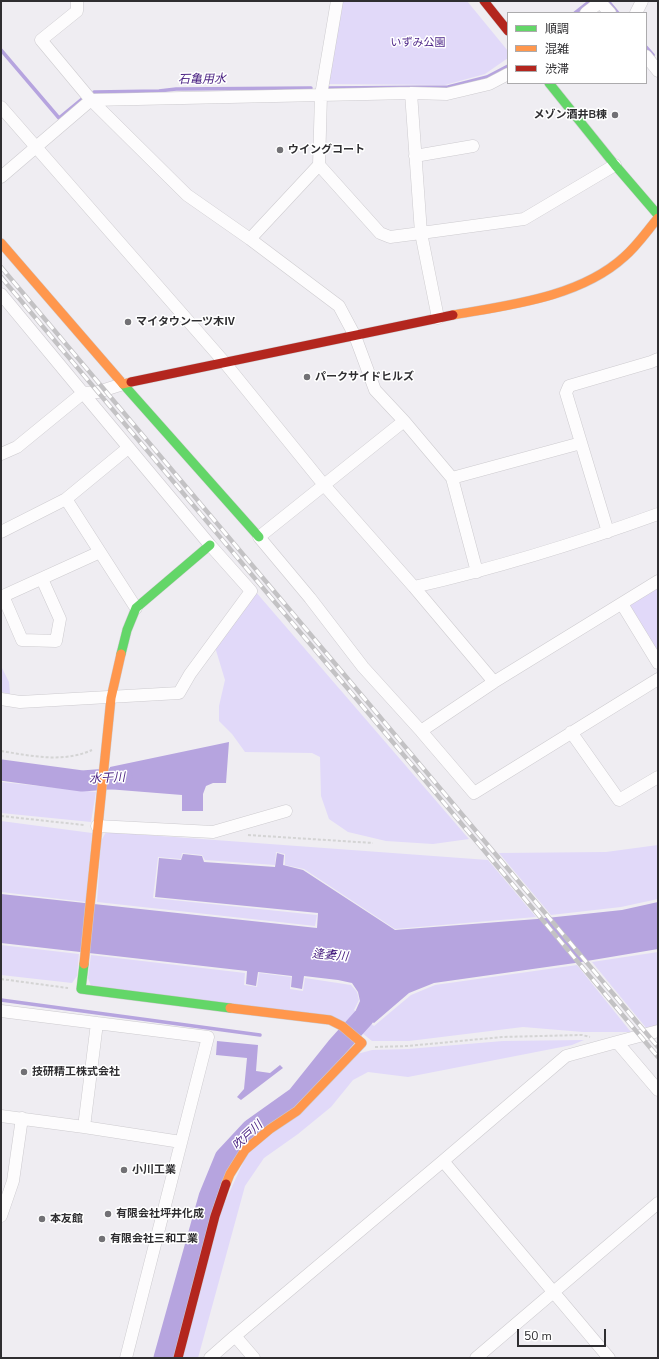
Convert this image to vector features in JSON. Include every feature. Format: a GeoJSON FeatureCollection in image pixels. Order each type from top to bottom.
{"type":"FeatureCollection","features":[{"type":"Feature","properties":{"kind":"street"},"geometry":{"type":"LineString","coordinates":[[77,1],[77,11],[41,40],[91,100],[187,195],[250,239],[339,306],[355,336],[375,390],[404,421],[452,478],[477,572]]}},
{"type":"Feature","properties":{"kind":"street"},"geometry":{"type":"LineString","coordinates":[[250,239],[319,165],[321,95],[337,1]]}},
{"type":"Feature","properties":{"kind":"street"},"geometry":{"type":"LineString","coordinates":[[484,1],[507,30]]}},
{"type":"Feature","properties":{"kind":"street"},"geometry":{"type":"LineString","coordinates":[[587,12],[600,1],[609,12]]}},
{"type":"Feature","properties":{"kind":"street"},"geometry":{"type":"LineString","coordinates":[[636,12],[642,1]]}},
{"type":"Feature","properties":{"kind":"street"},"geometry":{"type":"LineString","coordinates":[[647,57],[658,71]]}},
{"type":"Feature","properties":{"kind":"street"},"geometry":{"type":"LineString","coordinates":[[1,177],[91,100],[411,93],[447,94],[489,84],[507,75]]}},
{"type":"Feature","properties":{"kind":"street"},"geometry":{"type":"LineString","coordinates":[[1,454],[17,446],[83,393],[98,392],[123,384],[438,318],[524,302],[562,291],[598,277],[625,257],[658,217],[550,84]]}},
{"type":"Feature","properties":{"kind":"street"},"geometry":{"type":"LineString","coordinates":[[411,93],[414,156],[421,233],[438,318]]}},
{"type":"Feature","properties":{"kind":"street"},"geometry":{"type":"LineString","coordinates":[[1,107],[225,363],[324,485],[414,587],[494,682]]}},
{"type":"Feature","properties":{"kind":"street"},"geometry":{"type":"LineString","coordinates":[[414,156],[473,146]]}},
{"type":"Feature","properties":{"kind":"street"},"geometry":{"type":"LineString","coordinates":[[319,165],[380,233],[390,237],[524,219],[615,165]]}},
{"type":"Feature","properties":{"kind":"street"},"geometry":{"type":"LineString","coordinates":[[1,243],[259,538],[310,598],[363,667],[421,730],[474,793],[658,679]]}},
{"type":"Feature","properties":{"kind":"street"},"geometry":{"type":"LineString","coordinates":[[1,294],[128,448],[251,591],[190,674],[179,693],[20,702],[1,699]]}},
{"type":"Feature","properties":{"kind":"street"},"geometry":{"type":"LineString","coordinates":[[608,532],[566,393],[569,386],[651,362],[658,358]]}},
{"type":"Feature","properties":{"kind":"street"},"geometry":{"type":"LineString","coordinates":[[259,538],[404,421]]}},
{"type":"Feature","properties":{"kind":"street"},"geometry":{"type":"LineString","coordinates":[[452,478],[580,443]]}},
{"type":"Feature","properties":{"kind":"street"},"geometry":{"type":"LineString","coordinates":[[1,532],[66,499],[128,448]]}},
{"type":"Feature","properties":{"kind":"street"},"geometry":{"type":"LineString","coordinates":[[66,499],[136,608]]}},
{"type":"Feature","properties":{"kind":"street"},"geometry":{"type":"LineString","coordinates":[[414,587],[477,572],[608,532],[658,514]]}},
{"type":"Feature","properties":{"kind":"street"},"geometry":{"type":"LineString","coordinates":[[178,1358],[215,1216],[230,1174],[245,1150],[270,1129],[297,1111],[362,1043],[342,1026],[330,1020],[81,990],[111,698],[127,630],[136,608],[210,545]]}},
{"type":"Feature","properties":{"kind":"street"},"geometry":{"type":"LineString","coordinates":[[42,579],[60,619],[56,641],[22,640],[2,596],[100,552]]}},
{"type":"Feature","properties":{"kind":"street"},"geometry":{"type":"LineString","coordinates":[[421,730],[494,682],[658,581]]}},
{"type":"Feature","properties":{"kind":"street"},"geometry":{"type":"LineString","coordinates":[[622,604],[658,663]]}},
{"type":"Feature","properties":{"kind":"street"},"geometry":{"type":"LineString","coordinates":[[571,732],[619,800],[658,777]]}},
{"type":"Feature","properties":{"kind":"street"},"geometry":{"type":"LineString","coordinates":[[97,826],[213,832],[286,811]]}},
{"type":"Feature","properties":{"kind":"street"},"geometry":{"type":"LineString","coordinates":[[1,1011],[208,1037],[126,1358]]}},
{"type":"Feature","properties":{"kind":"street"},"geometry":{"type":"LineString","coordinates":[[84,1127],[97,1023]]}},
{"type":"Feature","properties":{"kind":"street"},"geometry":{"type":"LineString","coordinates":[[210,1358],[566,1056],[658,1031]]}},
{"type":"Feature","properties":{"kind":"street"},"geometry":{"type":"LineString","coordinates":[[617,1042],[658,1090]]}},
{"type":"Feature","properties":{"kind":"street"},"geometry":{"type":"LineString","coordinates":[[1,1116],[181,1142]]}},
{"type":"Feature","properties":{"kind":"street"},"geometry":{"type":"LineString","coordinates":[[1,1216],[13,1181],[22,1118]]}},
{"type":"Feature","properties":{"kind":"street"},"geometry":{"type":"LineString","coordinates":[[443,1161],[609,1358]]}},
{"type":"Feature","properties":{"kind":"street"},"geometry":{"type":"LineString","coordinates":[[476,1358],[658,1203]]}},
{"type":"Feature","properties":{"kind":"street"},"geometry":{"type":"LineString","coordinates":[[235,1336],[254,1358]]}},
{"type":"Feature","properties":{"kind":"path"},"geometry":{"type":"LineString","coordinates":[[1,751],[58,758],[80,755],[106,745]]}},
{"type":"Feature","properties":{"kind":"path"},"geometry":{"type":"LineString","coordinates":[[1,816],[97,826]]}},
{"type":"Feature","properties":{"kind":"path"},"geometry":{"type":"LineString","coordinates":[[243,834],[373,843]]}},
{"type":"Feature","properties":{"kind":"path"},"geometry":{"type":"LineString","coordinates":[[1,979],[81,990]]}},
{"type":"Feature","properties":{"kind":"path"},"geometry":{"type":"LineString","coordinates":[[362,1043],[371,1047],[408,1046],[502,1037],[582,1035],[596,1038]]}},
{"type":"Feature","properties":{"kind":"green space","name":"いずみ公園"},"geometry":{"type":"Polygon","coordinates":[[[340,1],[467,1],[507,50],[507,59],[485,74],[445,85],[327,84],[340,1]]]}},
{"type":"Feature","properties":{"kind":"green space"},"geometry":{"type":"Polygon","coordinates":[[[658,587],[658,661],[624,608],[658,587]]]}},
{"type":"Feature","properties":{"kind":"green space"},"geometry":{"type":"Polygon","coordinates":[[[255,591],[469,839],[433,844],[386,841],[348,832],[329,819],[321,796],[320,757],[312,753],[245,752],[232,734],[219,721],[219,706],[225,680],[215,647],[255,591]]]}},
{"type":"Feature","properties":{"kind":"green space"},"geometry":{"type":"Polygon","coordinates":[[[1,666],[9,682],[10,694],[1,692],[1,666]]]}},
{"type":"Feature","properties":{"kind":"green space"},"geometry":{"type":"Polygon","coordinates":[[[1,782],[96,792],[91,822],[1,813],[1,782]]]}},
{"type":"Feature","properties":{"kind":"green space"},"geometry":{"type":"Polygon","coordinates":[[[1,821],[92,833],[86,902],[1,892],[1,821]]]}},
{"type":"Feature","properties":{"kind":"green space"},"geometry":{"type":"Polygon","coordinates":[[[106,832],[488,860],[536,917],[395,929],[304,869],[285,865],[285,854],[276,852],[275,865],[205,860],[202,855],[182,853],[181,859],[158,857],[153,898],[317,915],[315,926],[97,902],[101,841],[106,832]]]}},
{"type":"Feature","properties":{"kind":"green space"},"geometry":{"type":"Polygon","coordinates":[[[658,845],[658,899],[621,907],[551,915],[499,853],[606,852],[658,845]]]}},
{"type":"Feature","properties":{"kind":"green space"},"geometry":{"type":"Polygon","coordinates":[[[1,945],[79,954],[77,976],[72,983],[1,975],[1,945]]]}},
{"type":"Feature","properties":{"kind":"green space"},"geometry":{"type":"Polygon","coordinates":[[[658,952],[658,1026],[647,1029],[592,962],[658,952]]]}},
{"type":"Feature","properties":{"kind":"green space"},"geometry":{"type":"Polygon","coordinates":[[[91,955],[245,973],[244,985],[257,987],[259,973],[291,977],[290,989],[303,991],[305,978],[351,985],[357,992],[359,1000],[354,1010],[358,1013],[349,1023],[91,986],[88,978],[91,955]]]}},
{"type":"Feature","properties":{"kind":"green space"},"geometry":{"type":"Polygon","coordinates":[[[577,965],[631,1032],[583,1032],[523,1027],[409,1041],[372,1041],[362,1033],[370,1023],[374,1026],[411,995],[435,985],[577,965]]]}},
{"type":"Feature","properties":{"kind":"green space"},"geometry":{"type":"Polygon","coordinates":[[[584,1040],[572,1045],[408,1077],[368,1072],[353,1080],[331,1107],[298,1134],[264,1158],[245,1186],[198,1358],[181,1358],[218,1217],[248,1152],[357,1054],[372,1050],[408,1049],[503,1041],[584,1040]]]}},
{"type":"Feature","properties":{"kind":"water"},"geometry":{"type":"Polygon","coordinates":[[[229,742],[226,783],[213,783],[206,786],[203,794],[203,811],[182,811],[182,795],[107,789],[110,767],[229,742]]]}},
{"type":"Feature","properties":{"kind":"water","name":"逢妻川"},"geometry":{"type":"Polygon","coordinates":[[[277,853],[284,855],[283,865],[303,870],[395,930],[537,919],[622,910],[658,902],[658,949],[575,963],[434,983],[409,993],[374,1023],[369,1020],[361,1031],[351,1023],[360,1013],[356,1010],[360,1001],[358,992],[352,983],[304,976],[302,989],[291,987],[292,976],[258,972],[256,986],[246,984],[247,971],[1,943],[1,894],[317,928],[318,913],[155,897],[159,858],[181,860],[183,854],[202,856],[204,862],[275,867],[277,853]]]}},
{"type":"Feature","properties":{"kind":"water"},"geometry":{"type":"Polygon","coordinates":[[[217,1041],[258,1045],[256,1071],[270,1073],[280,1065],[283,1068],[241,1100],[237,1097],[244,1089],[247,1058],[216,1055],[217,1041]]]}},
{"type":"Feature","properties":{"kind":"waterway","name":"石亀用水"},"geometry":{"type":"LineString","coordinates":[[608,1],[617,12]]}},
{"type":"Feature","properties":{"kind":"waterway","name":"石亀用水"},"geometry":{"type":"LineString","coordinates":[[576,12],[589,2]]}},
{"type":"Feature","properties":{"kind":"waterway","name":"石亀用水"},"geometry":{"type":"LineString","coordinates":[[647,48],[653,55]]}},
{"type":"Feature","properties":{"kind":"waterway","name":"石亀用水"},"geometry":{"type":"LineString","coordinates":[[1,50],[59,118],[82,99]]}},
{"type":"Feature","properties":{"kind":"waterway","name":"石亀用水"},"geometry":{"type":"LineString","coordinates":[[329,88],[448,87],[487,77],[507,67]]}},
{"type":"Feature","properties":{"kind":"waterway","name":"石亀用水"},"geometry":{"type":"LineString","coordinates":[[94,92],[159,91],[176,89],[311,88]]}},
{"type":"Feature","properties":{"kind":"waterway","name":"水干川"},"geometry":{"type":"LineString","coordinates":[[1,770],[82,781],[122,778]]}},
{"type":"Feature","properties":{"kind":"waterway"},"geometry":{"type":"LineString","coordinates":[[1,1000],[260,1035]]}},
{"type":"Feature","properties":{"kind":"waterway","name":"吹戸川"},"geometry":{"type":"LineString","coordinates":[[164,1358],[209,1197],[225,1158],[252,1129],[297,1097],[337,1047],[364,1017]]}},
{"type":"Feature","properties":{"kind":"railway"},"geometry":{"type":"LineString","coordinates":[[1,267],[658,1047]]}},
{"type":"Feature","properties":{"kind":"railway"},"geometry":{"type":"LineString","coordinates":[[1,277],[658,1057]]}},
{"type":"Feature","properties":{"kind":"traffic: fast"},"geometry":{"type":"LineString","coordinates":[[550,84],[615,165],[658,215]]}},
{"type":"Feature","properties":{"kind":"traffic: fast"},"geometry":{"type":"LineString","coordinates":[[123,384],[259,537]]}},
{"type":"Feature","properties":{"kind":"traffic: fast"},"geometry":{"type":"LineString","coordinates":[[121,654],[127,630],[136,608],[210,545]]}},
{"type":"Feature","properties":{"kind":"traffic: fast"},"geometry":{"type":"LineString","coordinates":[[84,964],[81,989],[230,1008]]}},
{"type":"Feature","properties":{"kind":"traffic: slow"},"geometry":{"type":"LineString","coordinates":[[453,315],[521,303],[566,290],[587,282],[606,271],[629,253],[658,218]]}},
{"type":"Feature","properties":{"kind":"traffic: slow"},"geometry":{"type":"LineString","coordinates":[[1,243],[123,384],[131,382]]}},
{"type":"Feature","properties":{"kind":"traffic: slow"},"geometry":{"type":"LineString","coordinates":[[84,964],[111,698],[121,654]]}},
{"type":"Feature","properties":{"kind":"traffic: slow"},"geometry":{"type":"LineString","coordinates":[[226,1184],[230,1174],[245,1150],[270,1129],[297,1111],[362,1043],[342,1026],[330,1020],[230,1008]]}},
{"type":"Feature","properties":{"kind":"traffic: jam"},"geometry":{"type":"LineString","coordinates":[[484,1],[507,30]]}},
{"type":"Feature","properties":{"kind":"traffic: jam"},"geometry":{"type":"LineString","coordinates":[[131,382],[453,315]]}},
{"type":"Feature","properties":{"kind":"traffic: jam"},"geometry":{"type":"LineString","coordinates":[[178,1358],[215,1216],[226,1184]]}},
{"type":"Feature","properties":{"kind":"place","name":"メゾン酒井B棟"},"geometry":{"type":"Point","coordinates":[615,115]}},
{"type":"Feature","properties":{"kind":"place","name":"ウイングコート"},"geometry":{"type":"Point","coordinates":[280,150]}},
{"type":"Feature","properties":{"kind":"place","name":"マイタウン一ツ木Ⅳ"},"geometry":{"type":"Point","coordinates":[128,322]}},
{"type":"Feature","properties":{"kind":"place","name":"パークサイドヒルズ"},"geometry":{"type":"Point","coordinates":[307,377]}},
{"type":"Feature","properties":{"kind":"place","name":"技研精工株式会社"},"geometry":{"type":"Point","coordinates":[24,1072]}},
{"type":"Feature","properties":{"kind":"place","name":"小川工業"},"geometry":{"type":"Point","coordinates":[124,1170]}},
{"type":"Feature","properties":{"kind":"place","name":"有限会社坪井化成"},"geometry":{"type":"Point","coordinates":[108,1214]}},
{"type":"Feature","properties":{"kind":"place","name":"本友館"},"geometry":{"type":"Point","coordinates":[42,1219]}},
{"type":"Feature","properties":{"kind":"place","name":"有限会社三和工業"},"geometry":{"type":"Point","coordinates":[102,1239]}}]}
